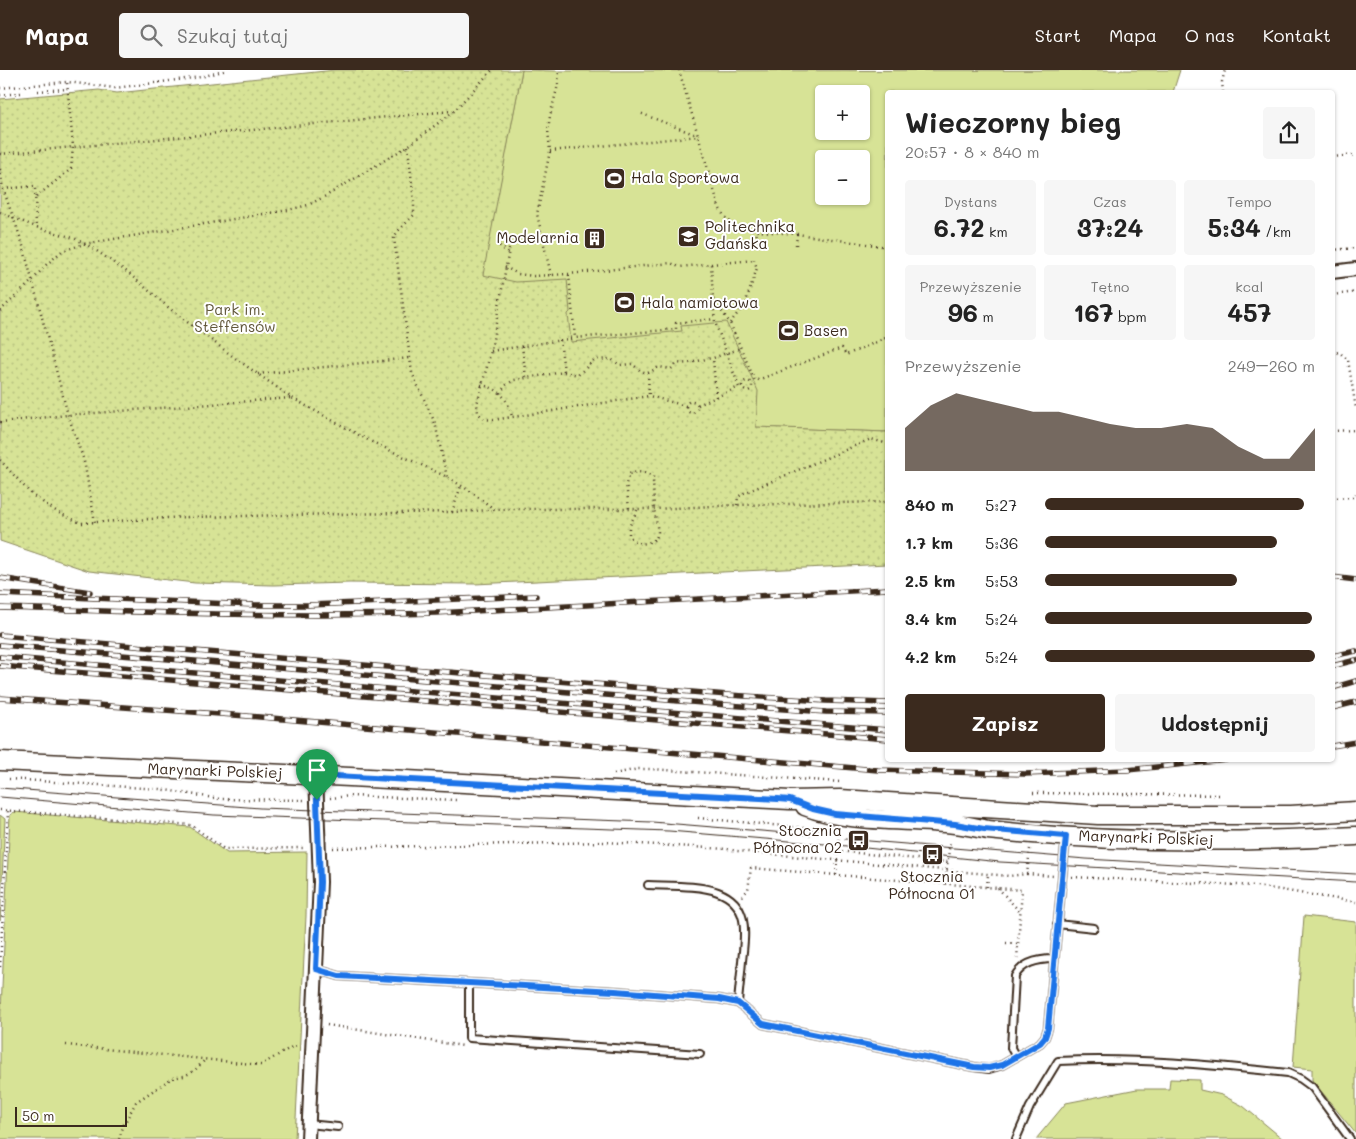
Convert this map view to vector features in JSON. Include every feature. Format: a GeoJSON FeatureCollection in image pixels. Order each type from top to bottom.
{"type":"FeatureCollection","features":[{"type":"Feature","properties":{"kind":"main road","name":"Marynarki Polskiej"},"geometry":{"type":"LineString","coordinates":[[0,761],[316,775],[790,800],[848,800],[1098,815],[1291,815],[1356,811]]}},
{"type":"Feature","properties":{"kind":"main road","name":"Marynarki Polskiej"},"geometry":{"type":"LineString","coordinates":[[790,800],[813,809],[835,814],[1066,836],[1136,840],[1238,841],[1356,836]]}},
{"type":"Feature","properties":{"kind":"main road"},"geometry":{"type":"LineString","coordinates":[[1066,836],[1068,813]]}},
{"type":"Feature","properties":{"kind":"street"},"geometry":{"type":"LineString","coordinates":[[1335,272],[1356,269]]}},
{"type":"Feature","properties":{"kind":"street"},"geometry":{"type":"LineString","coordinates":[[308,1139],[320,882],[316,775]]}},
{"type":"Feature","properties":{"kind":"lane"},"geometry":{"type":"LineString","coordinates":[[316,969],[339,976],[719,999],[738,1003],[763,1024],[967,1066],[989,1068],[1002,1065],[1036,1047],[1045,1037],[1048,1028],[1066,836]]}},
{"type":"Feature","properties":{"kind":"lane"},"geometry":{"type":"LineString","coordinates":[[648,885],[709,890],[726,896],[738,907],[746,928],[738,1003]]}},
{"type":"Feature","properties":{"kind":"lane"},"geometry":{"type":"LineString","coordinates":[[1057,924],[1094,928]]}},
{"type":"Feature","properties":{"kind":"lane"},"geometry":{"type":"LineString","coordinates":[[1016,1057],[1011,1048],[1015,976],[1021,969],[1031,963],[1044,959],[1054,959]]}},
{"type":"Feature","properties":{"kind":"lane"},"geometry":{"type":"LineString","coordinates":[[469,983],[469,1038],[700,1054]]}},
{"type":"Feature","properties":{"kind":"lane"},"geometry":{"type":"LineString","coordinates":[[1016,1139],[1030,1106],[1058,1062],[1090,1060],[1288,1073],[1312,1087],[1350,1139]]}},
{"type":"Feature","properties":{"kind":"lane"},"geometry":{"type":"LineString","coordinates":[[308,1124],[338,1127]]}},
{"type":"Feature","properties":{"kind":"path"},"geometry":{"type":"LineString","coordinates":[[0,88],[67,82],[115,88],[201,77],[227,70]]}},
{"type":"Feature","properties":{"kind":"path"},"geometry":{"type":"LineString","coordinates":[[0,311],[62,251],[84,244],[308,205],[408,146],[454,111],[492,70]]}},
{"type":"Feature","properties":{"kind":"path"},"geometry":{"type":"LineString","coordinates":[[551,275],[536,214],[550,152],[549,123],[558,84],[559,70]]}},
{"type":"Feature","properties":{"kind":"path"},"geometry":{"type":"LineString","coordinates":[[679,70],[719,207],[731,223],[758,231],[797,234],[885,247]]}},
{"type":"Feature","properties":{"kind":"path"},"geometry":{"type":"LineString","coordinates":[[1223,90],[1222,82],[1225,70]]}},
{"type":"Feature","properties":{"kind":"path"},"geometry":{"type":"LineString","coordinates":[[36,197],[71,169],[73,146],[67,82]]}},
{"type":"Feature","properties":{"kind":"path"},"geometry":{"type":"LineString","coordinates":[[38,91],[67,88]]}},
{"type":"Feature","properties":{"kind":"path"},"geometry":{"type":"LineString","coordinates":[[0,95],[21,93]]}},
{"type":"Feature","properties":{"kind":"path"},"geometry":{"type":"LineString","coordinates":[[0,154],[454,111]]}},
{"type":"Feature","properties":{"kind":"path"},"geometry":{"type":"LineString","coordinates":[[640,113],[699,136]]}},
{"type":"Feature","properties":{"kind":"path"},"geometry":{"type":"LineString","coordinates":[[550,152],[699,136]]}},
{"type":"Feature","properties":{"kind":"path"},"geometry":{"type":"LineString","coordinates":[[408,146],[414,215],[397,232],[394,238],[412,373],[435,423],[447,477]]}},
{"type":"Feature","properties":{"kind":"path"},"geometry":{"type":"LineString","coordinates":[[1335,157],[1356,155]]}},
{"type":"Feature","properties":{"kind":"path"},"geometry":{"type":"LineString","coordinates":[[0,169],[3,189],[22,242],[31,282],[68,415],[84,461],[95,522]]}},
{"type":"Feature","properties":{"kind":"path"},"geometry":{"type":"LineString","coordinates":[[3,189],[35,186],[36,226]]}},
{"type":"Feature","properties":{"kind":"path"},"geometry":{"type":"LineString","coordinates":[[0,212],[74,238],[84,244],[127,272],[174,312],[292,398],[368,440],[447,477],[494,510]]}},
{"type":"Feature","properties":{"kind":"path"},"geometry":{"type":"LineString","coordinates":[[756,240],[758,231]]}},
{"type":"Feature","properties":{"kind":"path"},"geometry":{"type":"LineString","coordinates":[[796,246],[797,234]]}},
{"type":"Feature","properties":{"kind":"path"},"geometry":{"type":"LineString","coordinates":[[508,253],[498,242],[502,239],[511,238]]}},
{"type":"Feature","properties":{"kind":"path"},"geometry":{"type":"LineString","coordinates":[[510,244],[491,351],[477,404],[478,413],[484,419],[493,420],[649,396],[686,406]]}},
{"type":"Feature","properties":{"kind":"path"},"geometry":{"type":"LineString","coordinates":[[1335,250],[1356,248]]}},
{"type":"Feature","properties":{"kind":"path"},"geometry":{"type":"LineString","coordinates":[[505,267],[525,276],[569,274],[671,262],[679,267],[754,259],[757,268],[744,304],[730,323]]}},
{"type":"Feature","properties":{"kind":"path"},"geometry":{"type":"LineString","coordinates":[[711,264],[713,299],[715,320],[726,353],[741,387],[748,391],[751,389],[753,382],[741,348],[730,323],[713,299]]}},
{"type":"Feature","properties":{"kind":"path"},"geometry":{"type":"LineString","coordinates":[[569,274],[575,338]]}},
{"type":"Feature","properties":{"kind":"path"},"geometry":{"type":"LineString","coordinates":[[1335,294],[1356,292]]}},
{"type":"Feature","properties":{"kind":"path"},"geometry":{"type":"LineString","coordinates":[[491,351],[575,338],[676,329],[676,322],[715,320]]}},
{"type":"Feature","properties":{"kind":"path"},"geometry":{"type":"LineString","coordinates":[[698,405],[741,387],[744,382],[753,382],[842,348],[846,354],[885,338]]}},
{"type":"Feature","properties":{"kind":"path"},"geometry":{"type":"LineString","coordinates":[[560,340],[564,372]]}},
{"type":"Feature","properties":{"kind":"path"},"geometry":{"type":"LineString","coordinates":[[522,346],[526,377]]}},
{"type":"Feature","properties":{"kind":"path"},"geometry":{"type":"LineString","coordinates":[[500,393],[506,385],[514,380],[526,377],[564,372],[578,375],[594,360],[611,358],[620,365],[632,364],[641,371],[648,373],[659,367],[671,369],[678,363],[686,364],[713,358],[741,348]]}},
{"type":"Feature","properties":{"kind":"path"},"geometry":{"type":"LineString","coordinates":[[1335,353],[1339,352],[1348,360],[1356,409]]}},
{"type":"Feature","properties":{"kind":"path"},"geometry":{"type":"LineString","coordinates":[[258,374],[410,358]]}},
{"type":"Feature","properties":{"kind":"path"},"geometry":{"type":"LineString","coordinates":[[713,358],[716,397]]}},
{"type":"Feature","properties":{"kind":"path"},"geometry":{"type":"LineString","coordinates":[[648,373],[649,396]]}},
{"type":"Feature","properties":{"kind":"path"},"geometry":{"type":"LineString","coordinates":[[481,385],[494,388],[506,398],[512,417]]}},
{"type":"Feature","properties":{"kind":"path"},"geometry":{"type":"LineString","coordinates":[[0,422],[292,398]]}},
{"type":"Feature","properties":{"kind":"path"},"geometry":{"type":"LineString","coordinates":[[686,406],[688,402],[693,401],[698,405]]}},
{"type":"Feature","properties":{"kind":"path"},"geometry":{"type":"LineString","coordinates":[[686,406],[687,411],[694,413],[698,410],[698,405]]}},
{"type":"Feature","properties":{"kind":"path"},"geometry":{"type":"LineString","coordinates":[[1335,431],[1356,430]]}},
{"type":"Feature","properties":{"kind":"path"},"geometry":{"type":"LineString","coordinates":[[736,505],[738,498],[744,493],[871,439],[885,443]]}},
{"type":"Feature","properties":{"kind":"path"},"geometry":{"type":"LineString","coordinates":[[0,460],[32,495],[59,513],[81,523],[186,518],[494,510],[654,509],[736,505],[885,502]]}},
{"type":"Feature","properties":{"kind":"path"},"geometry":{"type":"LineString","coordinates":[[629,508],[626,484],[629,474],[636,471],[653,476],[654,509],[658,532],[656,539],[645,544],[636,543],[629,536],[628,527],[638,508]]}},
{"type":"Feature","properties":{"kind":"path"},"geometry":{"type":"LineString","coordinates":[[452,512],[461,486]]}},
{"type":"Feature","properties":{"kind":"path"},"geometry":{"type":"LineString","coordinates":[[1335,498],[1354,496],[1356,494]]}},
{"type":"Feature","properties":{"kind":"path"},"geometry":{"type":"LineString","coordinates":[[609,775],[638,768],[846,782]]}},
{"type":"Feature","properties":{"kind":"path"},"geometry":{"type":"LineString","coordinates":[[7,779],[159,788],[220,799],[293,801],[350,796],[459,800]]}},
{"type":"Feature","properties":{"kind":"path"},"geometry":{"type":"LineString","coordinates":[[1025,793],[1222,795]]}},
{"type":"Feature","properties":{"kind":"path"},"geometry":{"type":"LineString","coordinates":[[0,810],[191,825],[224,849],[604,842],[727,849],[988,875],[1009,876],[1027,874],[1256,886],[1356,902]]}},
{"type":"Feature","properties":{"kind":"path"},"geometry":{"type":"LineString","coordinates":[[0,967],[8,811]]}},
{"type":"Feature","properties":{"kind":"path"},"geometry":{"type":"LineString","coordinates":[[698,818],[839,831]]}},
{"type":"Feature","properties":{"kind":"path"},"geometry":{"type":"LineString","coordinates":[[1027,874],[1031,833]]}},
{"type":"Feature","properties":{"kind":"path"},"geometry":{"type":"LineString","coordinates":[[945,884],[950,841]]}},
{"type":"Feature","properties":{"kind":"path"},"geometry":{"type":"LineString","coordinates":[[836,875],[837,852],[948,862]]}},
{"type":"Feature","properties":{"kind":"path"},"geometry":{"type":"LineString","coordinates":[[743,894],[748,890],[750,868],[1022,890],[1017,952]]}},
{"type":"Feature","properties":{"kind":"path"},"geometry":{"type":"LineString","coordinates":[[987,887],[988,875]]}},
{"type":"Feature","properties":{"kind":"path"},"geometry":{"type":"LineString","coordinates":[[998,888],[1020,912]]}},
{"type":"Feature","properties":{"kind":"path"},"geometry":{"type":"LineString","coordinates":[[1006,943],[1018,944]]}},
{"type":"Feature","properties":{"kind":"path"},"geometry":{"type":"LineString","coordinates":[[326,1025],[468,1047]]}},
{"type":"Feature","properties":{"kind":"path"},"geometry":{"type":"LineString","coordinates":[[66,1045],[262,1065],[292,1048],[303,1045]]}},
{"type":"Feature","properties":{"kind":"path"},"geometry":{"type":"LineString","coordinates":[[119,1139],[124,1124],[136,1102],[172,1078],[184,1076],[194,1071],[206,1060]]}},
{"type":"Feature","properties":{"kind":"green space","name":"Park im. Steffensów"},"geometry":{"type":"Polygon","coordinates":[[[335,70],[522,70],[483,275],[516,282],[567,279],[571,342],[682,331],[681,326],[726,322],[758,391],[756,427],[885,432],[885,564],[475,584],[349,583],[273,585],[195,583],[89,571],[0,541],[0,99],[99,90],[117,93],[335,70]]]}},
{"type":"Feature","properties":{"kind":"green space","name":"Politechnika Gdańska"},"geometry":{"type":"Polygon","coordinates":[[[522,70],[1180,70],[1174,90],[885,90],[885,432],[665,424],[449,446],[522,70]]]}},
{"type":"Feature","properties":{"kind":"green space"},"geometry":{"type":"Polygon","coordinates":[[[14,812],[190,827],[227,853],[307,852],[306,916],[295,1139],[0,1139],[0,1031],[10,815],[14,812]]]}},
{"type":"Feature","properties":{"kind":"green space"},"geometry":{"type":"Polygon","coordinates":[[[0,815],[5,819],[0,921],[0,815]]]}},
{"type":"Feature","properties":{"kind":"green space"},"geometry":{"type":"Polygon","coordinates":[[[1304,916],[1356,922],[1356,1134],[1312,1080],[1312,1069],[1293,1067],[1304,916]]]}},
{"type":"Feature","properties":{"kind":"green space"},"geometry":{"type":"Polygon","coordinates":[[[1170,1079],[1200,1080],[1200,1090],[1222,1095],[1243,1106],[1283,1139],[1036,1139],[1066,1103],[1137,1089],[1169,1089],[1170,1079]]]}},
{"type":"Feature","properties":{"kind":"tram line"},"geometry":{"type":"LineString","coordinates":[[0,788],[260,808],[652,822],[810,835]]}},
{"type":"Feature","properties":{"kind":"tram line"},"geometry":{"type":"LineString","coordinates":[[0,797],[214,815],[669,831],[837,845],[1000,862],[1356,882]]}},
{"type":"Feature","properties":{"kind":"tram line"},"geometry":{"type":"LineString","coordinates":[[845,839],[1086,859],[1356,874]]}},
{"type":"Feature","properties":{"kind":"railway"},"geometry":{"type":"LineString","coordinates":[[1335,577],[1356,580]]}},
{"type":"Feature","properties":{"kind":"railway"},"geometry":{"type":"LineString","coordinates":[[0,578],[90,592]]}},
{"type":"Feature","properties":{"kind":"railway"},"geometry":{"type":"LineString","coordinates":[[0,608],[218,614],[436,613],[885,589]]}},
{"type":"Feature","properties":{"kind":"railway"},"geometry":{"type":"LineString","coordinates":[[0,594],[255,605],[309,605],[536,596]]}},
{"type":"Feature","properties":{"kind":"railway"},"geometry":{"type":"LineString","coordinates":[[0,635],[728,695],[885,703]]}},
{"type":"Feature","properties":{"kind":"railway"},"geometry":{"type":"LineString","coordinates":[[0,645],[727,705],[826,712],[885,713]]}},
{"type":"Feature","properties":{"kind":"railway"},"geometry":{"type":"LineString","coordinates":[[1335,655],[1356,651]]}},
{"type":"Feature","properties":{"kind":"railway"},"geometry":{"type":"LineString","coordinates":[[0,657],[885,730]]}},
{"type":"Feature","properties":{"kind":"railway"},"geometry":{"type":"LineString","coordinates":[[1335,665],[1356,660]]}},
{"type":"Feature","properties":{"kind":"railway"},"geometry":{"type":"LineString","coordinates":[[0,666],[885,739]]}},
{"type":"Feature","properties":{"kind":"railway"},"geometry":{"type":"LineString","coordinates":[[1335,687],[1356,681]]}},
{"type":"Feature","properties":{"kind":"railway"},"geometry":{"type":"LineString","coordinates":[[0,698],[247,716],[878,770],[1025,774],[1127,770],[1206,762]]}},
{"type":"Feature","properties":{"kind":"railway"},"geometry":{"type":"LineString","coordinates":[[1335,707],[1356,702]]}},
{"type":"Feature","properties":{"kind":"railway"},"geometry":{"type":"LineString","coordinates":[[1335,746],[1356,742]]}},
{"type":"Feature","properties":{"kind":"place","name":"Hala Sportowa"},"geometry":{"type":"Point","coordinates":[615,178]}},
{"type":"Feature","properties":{"kind":"place","name":"Politechnika Gdańska"},"geometry":{"type":"Point","coordinates":[689,236]}},
{"type":"Feature","properties":{"kind":"place","name":"Modelarnia"},"geometry":{"type":"Point","coordinates":[595,238]}},
{"type":"Feature","properties":{"kind":"place","name":"Hala namiotowa"},"geometry":{"type":"Point","coordinates":[625,303]}},
{"type":"Feature","properties":{"kind":"place","name":"Basen"},"geometry":{"type":"Point","coordinates":[788,331]}},
{"type":"Feature","properties":{"kind":"place","name":"Stocznia Północna 02"},"geometry":{"type":"Point","coordinates":[858,840]}},
{"type":"Feature","properties":{"kind":"place","name":"Stocznia Północna 01"},"geometry":{"type":"Point","coordinates":[932,854]}},
{"type":"Feature","properties":{"kind":"route"},"geometry":{"type":"LineString","coordinates":[[316,775],[778,799],[790,800],[813,809],[835,814],[1066,836],[1048,1028],[1045,1037],[1036,1047],[1002,1065],[989,1068],[974,1067],[763,1024],[738,1003],[719,999],[615,991],[339,976],[316,969],[320,882],[317,800],[316,775]]}}]}
